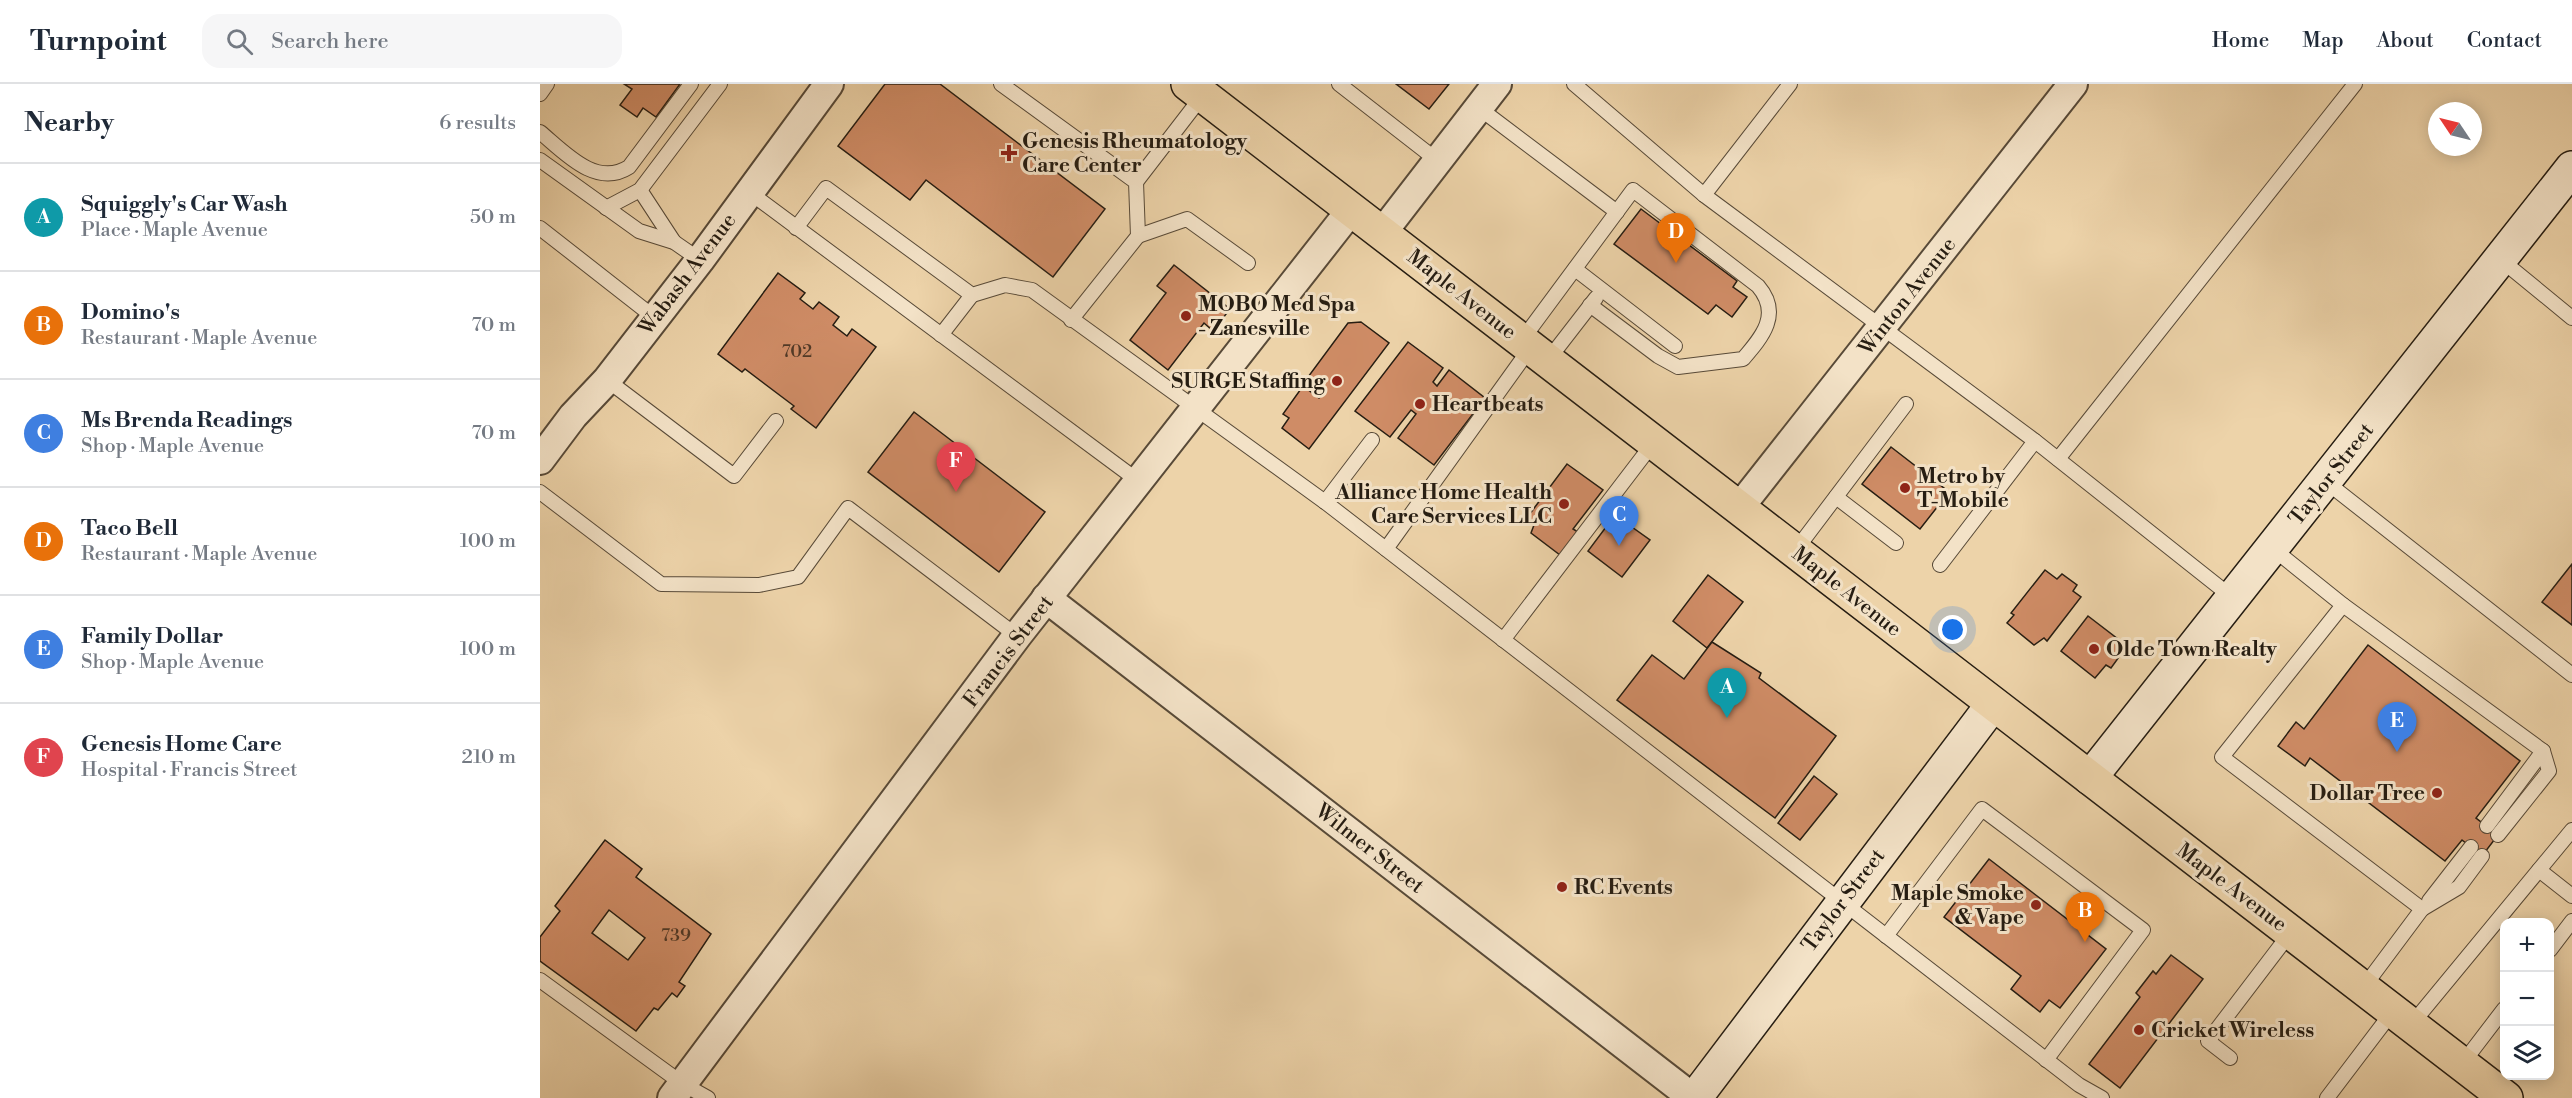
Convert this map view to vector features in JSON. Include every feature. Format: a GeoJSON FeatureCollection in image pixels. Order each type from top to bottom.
{"type":"FeatureCollection","features":[{"type":"Feature","properties":{"kind":"main road","name":"Maple Avenue"},"geometry":{"type":"LineString","coordinates":[[1192,87],[2506,1098]]}},
{"type":"Feature","properties":{"kind":"street","name":"Wabash Avenue"},"geometry":{"type":"LineString","coordinates":[[540,460],[573,416],[608,380],[700,260],[829,84]]}},
{"type":"Feature","properties":{"kind":"street"},"geometry":{"type":"LineString","coordinates":[[1382,233],[1497,84]]}},
{"type":"Feature","properties":{"kind":"street","name":"Winton Avenue"},"geometry":{"type":"LineString","coordinates":[[1739,508],[2073,84]]}},
{"type":"Feature","properties":{"kind":"street","name":"Taylor Street"},"geometry":{"type":"LineString","coordinates":[[2090,778],[2572,168]]}},
{"type":"Feature","properties":{"kind":"street","name":"Francis Street"},"geometry":{"type":"LineString","coordinates":[[677,1091],[1046,598],[1351,210]]}},
{"type":"Feature","properties":{"kind":"street","name":"Wilmer Street"},"geometry":{"type":"LineString","coordinates":[[1046,598],[1694,1098]]}},
{"type":"Feature","properties":{"kind":"street","name":"Taylor Street"},"geometry":{"type":"LineString","coordinates":[[1694,1098],[1993,704]]}},
{"type":"Feature","properties":{"kind":"lane"},"geometry":{"type":"LineString","coordinates":[[540,94],[547,84]]}},
{"type":"Feature","properties":{"kind":"lane"},"geometry":{"type":"LineString","coordinates":[[540,132],[590,170],[604,175],[618,174],[629,167],[691,84]]}},
{"type":"Feature","properties":{"kind":"lane"},"geometry":{"type":"LineString","coordinates":[[606,208],[640,190],[720,84]]}},
{"type":"Feature","properties":{"kind":"lane"},"geometry":{"type":"LineString","coordinates":[[1001,84],[1136,182]]}},
{"type":"Feature","properties":{"kind":"lane"},"geometry":{"type":"LineString","coordinates":[[1339,84],[1438,161]]}},
{"type":"Feature","properties":{"kind":"lane"},"geometry":{"type":"LineString","coordinates":[[1574,84],[1704,195],[2035,441],[2233,598]]}},
{"type":"Feature","properties":{"kind":"lane"},"geometry":{"type":"LineString","coordinates":[[1704,195],[1790,84]]}},
{"type":"Feature","properties":{"kind":"lane"},"geometry":{"type":"LineString","coordinates":[[2058,459],[2355,84]]}},
{"type":"Feature","properties":{"kind":"lane"},"geometry":{"type":"LineString","coordinates":[[1138,236],[1136,182],[1192,87]]}},
{"type":"Feature","properties":{"kind":"lane"},"geometry":{"type":"LineString","coordinates":[[1479,108],[1617,212]]}},
{"type":"Feature","properties":{"kind":"lane"},"geometry":{"type":"LineString","coordinates":[[540,160],[639,231],[674,242],[700,260]]}},
{"type":"Feature","properties":{"kind":"lane"},"geometry":{"type":"LineString","coordinates":[[796,228],[826,188],[972,294]]}},
{"type":"Feature","properties":{"kind":"lane"},"geometry":{"type":"LineString","coordinates":[[640,190],[674,242]]}},
{"type":"Feature","properties":{"kind":"lane"},"geometry":{"type":"LineString","coordinates":[[1386,549],[1533,349],[1575,269],[1633,190],[1758,286],[1767,297],[1769,318],[1761,338],[1743,359],[1678,367],[1658,356],[1590,305]]}},
{"type":"Feature","properties":{"kind":"lane"},"geometry":{"type":"LineString","coordinates":[[749,192],[1137,480]]}},
{"type":"Feature","properties":{"kind":"lane"},"geometry":{"type":"LineString","coordinates":[[1071,320],[1138,236],[1187,219],[1248,263]]}},
{"type":"Feature","properties":{"kind":"lane"},"geometry":{"type":"LineString","coordinates":[[540,228],[655,318]]}},
{"type":"Feature","properties":{"kind":"lane"},"geometry":{"type":"LineString","coordinates":[[2500,259],[2572,318]]}},
{"type":"Feature","properties":{"kind":"lane"},"geometry":{"type":"LineString","coordinates":[[1575,269],[1675,346]]}},
{"type":"Feature","properties":{"kind":"lane"},"geometry":{"type":"LineString","coordinates":[[941,335],[972,294],[1005,285],[1032,290],[1071,320],[1197,407],[1325,502],[2046,1060],[2079,1085],[2102,1098]]}},
{"type":"Feature","properties":{"kind":"lane"},"geometry":{"type":"LineString","coordinates":[[1533,349],[1590,305],[1602,290]]}},
{"type":"Feature","properties":{"kind":"lane"},"geometry":{"type":"LineString","coordinates":[[608,380],[734,476],[776,421]]}},
{"type":"Feature","properties":{"kind":"lane"},"geometry":{"type":"LineString","coordinates":[[1795,551],[1906,404]]}},
{"type":"Feature","properties":{"kind":"lane"},"geometry":{"type":"LineString","coordinates":[[1325,502],[1372,440]]}},
{"type":"Feature","properties":{"kind":"lane"},"geometry":{"type":"LineString","coordinates":[[1940,565],[2035,441]]}},
{"type":"Feature","properties":{"kind":"lane"},"geometry":{"type":"LineString","coordinates":[[1503,640],[1654,442]]}},
{"type":"Feature","properties":{"kind":"lane"},"geometry":{"type":"LineString","coordinates":[[2325,481],[2572,675]]}},
{"type":"Feature","properties":{"kind":"lane"},"geometry":{"type":"LineString","coordinates":[[540,492],[661,584],[759,585],[798,577],[848,508],[1017,636]]}},
{"type":"Feature","properties":{"kind":"lane"},"geometry":{"type":"LineString","coordinates":[[1836,497],[1896,543]]}},
{"type":"Feature","properties":{"kind":"lane"},"geometry":{"type":"LineString","coordinates":[[2272,549],[2343,605],[2543,751],[2548,771],[2498,835]]}},
{"type":"Feature","properties":{"kind":"lane"},"geometry":{"type":"LineString","coordinates":[[2343,605],[2222,757],[2422,909]]}},
{"type":"Feature","properties":{"kind":"lane"},"geometry":{"type":"LineString","coordinates":[[2487,826],[2543,751]]}},
{"type":"Feature","properties":{"kind":"lane"},"geometry":{"type":"LineString","coordinates":[[1886,936],[1982,808],[2143,930],[2046,1060]]}},
{"type":"Feature","properties":{"kind":"lane"},"geometry":{"type":"LineString","coordinates":[[2327,1098],[2539,870],[2572,830]]}},
{"type":"Feature","properties":{"kind":"lane"},"geometry":{"type":"LineString","coordinates":[[2363,988],[2471,847]]}},
{"type":"Feature","properties":{"kind":"lane"},"geometry":{"type":"LineString","coordinates":[[2422,909],[2458,887],[2482,856]]}},
{"type":"Feature","properties":{"kind":"lane"},"geometry":{"type":"LineString","coordinates":[[2539,870],[2572,896]]}},
{"type":"Feature","properties":{"kind":"lane"},"geometry":{"type":"LineString","coordinates":[[2554,945],[2572,921]]}},
{"type":"Feature","properties":{"kind":"lane"},"geometry":{"type":"LineString","coordinates":[[2230,1058],[2208,1041],[2291,933]]}},
{"type":"Feature","properties":{"kind":"lane"},"geometry":{"type":"LineString","coordinates":[[540,980],[677,1091],[708,1098]]}},
{"type":"Feature","properties":{"kind":"lane"},"geometry":{"type":"LineString","coordinates":[[2462,1064],[2500,1015]]}},
{"type":"Feature","properties":{"kind":"building"},"geometry":{"type":"Polygon","coordinates":[[[624,84],[680,84],[656,117],[643,108],[637,117],[620,105],[632,89],[624,84]]]}},
{"type":"Feature","properties":{"kind":"building"},"geometry":{"type":"Polygon","coordinates":[[[885,84],[940,84],[1105,209],[1053,277],[926,180],[910,200],[838,146],[885,84]]]}},
{"type":"Feature","properties":{"kind":"building"},"geometry":{"type":"Polygon","coordinates":[[[1396,84],[1449,84],[1429,109],[1396,84]]]}},
{"type":"Feature","properties":{"kind":"building"},"geometry":{"type":"Polygon","coordinates":[[[1641,209],[1737,281],[1733,287],[1747,297],[1732,317],[1716,305],[1708,314],[1614,244],[1641,209]]]}},
{"type":"Feature","properties":{"kind":"building","name":"MOBO Med Spa - Zanesville"},"geometry":{"type":"Polygon","coordinates":[[[1174,265],[1230,309],[1213,331],[1204,323],[1168,370],[1130,340],[1166,293],[1157,286],[1174,265]]]}},
{"type":"Feature","properties":{"kind":"building"},"geometry":{"type":"Polygon","coordinates":[[[778,273],[805,293],[800,299],[813,309],[819,302],[839,317],[833,325],[847,336],[852,329],[876,347],[816,428],[791,409],[794,406],[745,369],[742,372],[718,354],[778,273]]]}},
{"type":"Feature","properties":{"kind":"building","name":"SURGE Staffing"},"geometry":{"type":"Polygon","coordinates":[[[1361,322],[1389,343],[1309,449],[1282,428],[1289,418],[1283,414],[1303,386],[1319,398],[1326,390],[1308,377],[1348,323],[1361,322]]]}},
{"type":"Feature","properties":{"kind":"building","name":"Heartbeats"},"geometry":{"type":"Polygon","coordinates":[[[1408,342],[1443,368],[1433,382],[1437,386],[1449,370],[1485,398],[1434,465],[1398,438],[1416,414],[1411,410],[1390,437],[1355,411],[1408,342]]]}},
{"type":"Feature","properties":{"kind":"building"},"geometry":{"type":"Polygon","coordinates":[[[914,412],[1045,512],[999,572],[868,472],[914,412]]]}},
{"type":"Feature","properties":{"kind":"building","name":"Metro by T-Mobile"},"geometry":{"type":"Polygon","coordinates":[[[1891,447],[1949,492],[1920,529],[1862,484],[1891,447]]]}},
{"type":"Feature","properties":{"kind":"building","name":"Alliance Home Health Care Services LLC"},"geometry":{"type":"Polygon","coordinates":[[[1567,464],[1603,490],[1573,529],[1578,532],[1560,555],[1531,533],[1534,525],[1526,519],[1567,464]]]}},
{"type":"Feature","properties":{"kind":"building"},"geometry":{"type":"Polygon","coordinates":[[[1615,515],[1650,540],[1622,577],[1588,551],[1615,515]]]}},
{"type":"Feature","properties":{"kind":"building"},"geometry":{"type":"Polygon","coordinates":[[[2572,564],[2572,625],[2542,602],[2572,564]]]}},
{"type":"Feature","properties":{"kind":"building"},"geometry":{"type":"Polygon","coordinates":[[[2045,570],[2057,579],[2062,574],[2077,585],[2073,591],[2081,597],[2047,641],[2044,638],[2034,645],[2007,623],[2014,615],[2011,613],[2045,570]]]}},
{"type":"Feature","properties":{"kind":"building"},"geometry":{"type":"Polygon","coordinates":[[[1708,575],[1743,602],[1707,648],[1673,621],[1708,575]]]}},
{"type":"Feature","properties":{"kind":"building","name":"Olde Town Realty"},"geometry":{"type":"Polygon","coordinates":[[[2088,616],[2127,646],[2111,668],[2106,665],[2095,678],[2061,651],[2088,616]]]}},
{"type":"Feature","properties":{"kind":"building"},"geometry":{"type":"Polygon","coordinates":[[[1712,642],[1761,673],[1759,678],[1836,736],[1775,818],[1617,700],[1652,655],[1684,679],[1712,642]]]}},
{"type":"Feature","properties":{"kind":"building"},"geometry":{"type":"Polygon","coordinates":[[[2368,645],[2520,761],[2476,818],[2498,835],[2482,856],[2462,840],[2445,861],[2310,758],[2305,766],[2278,746],[2296,722],[2304,729],[2368,645]]]}},
{"type":"Feature","properties":{"kind":"building"},"geometry":{"type":"Polygon","coordinates":[[[1814,776],[1837,794],[1800,840],[1778,823],[1814,776]]]}},
{"type":"Feature","properties":{"kind":"building"},"geometry":{"type":"Polygon","coordinates":[[[605,840],[642,869],[636,877],[711,934],[679,982],[685,986],[677,997],[672,993],[658,1010],[654,1008],[636,1031],[540,961],[540,937],[560,911],[555,906],[605,840]],[[609,910],[592,933],[628,960],[645,938],[609,910]]]}},
{"type":"Feature","properties":{"kind":"building"},"geometry":{"type":"Polygon","coordinates":[[[1989,859],[2106,949],[2060,1008],[2049,1000],[2040,1012],[2011,989],[2021,976],[1944,917],[1989,859]]]}},
{"type":"Feature","properties":{"kind":"building","name":"Cricket Wireless"},"geometry":{"type":"Polygon","coordinates":[[[2171,955],[2203,979],[2120,1088],[2089,1064],[2140,997],[2136,993],[2153,971],[2156,974],[2171,955]]]}},
{"type":"Feature","properties":{"kind":"place","name":"Genesis Rheumatology Care Center"},"geometry":{"type":"Point","coordinates":[1009,153]}},
{"type":"Feature","properties":{"kind":"place","name":"Taco Bell"},"geometry":{"type":"Point","coordinates":[1676,263]}},
{"type":"Feature","properties":{"kind":"place","name":"MOBO Med Spa - Zanesville"},"geometry":{"type":"Point","coordinates":[1186,316]}},
{"type":"Feature","properties":{"kind":"place","name":"SURGE Staffing"},"geometry":{"type":"Point","coordinates":[1337,381]}},
{"type":"Feature","properties":{"kind":"place","name":"Heartbeats"},"geometry":{"type":"Point","coordinates":[1420,404]}},
{"type":"Feature","properties":{"kind":"place","name":"Metro by T-Mobile"},"geometry":{"type":"Point","coordinates":[1905,488]}},
{"type":"Feature","properties":{"kind":"place","name":"Genesis Home Care"},"geometry":{"type":"Point","coordinates":[956,492]}},
{"type":"Feature","properties":{"kind":"place","name":"Alliance Home Health Care Services LLC"},"geometry":{"type":"Point","coordinates":[1564,504]}},
{"type":"Feature","properties":{"kind":"place","name":"Ms Brenda Readings"},"geometry":{"type":"Point","coordinates":[1619,546]}},
{"type":"Feature","properties":{"kind":"place","name":"Olde Town Realty"},"geometry":{"type":"Point","coordinates":[2094,649]}},
{"type":"Feature","properties":{"kind":"place","name":"Squiggly's Car Wash"},"geometry":{"type":"Point","coordinates":[1727,718]}},
{"type":"Feature","properties":{"kind":"place","name":"Family Dollar"},"geometry":{"type":"Point","coordinates":[2397,752]}},
{"type":"Feature","properties":{"kind":"place","name":"Dollar Tree"},"geometry":{"type":"Point","coordinates":[2437,793]}},
{"type":"Feature","properties":{"kind":"place","name":"RC Events"},"geometry":{"type":"Point","coordinates":[1562,887]}},
{"type":"Feature","properties":{"kind":"place","name":"Maple Smoke & Vape"},"geometry":{"type":"Point","coordinates":[2036,905]}},
{"type":"Feature","properties":{"kind":"place","name":"Domino's"},"geometry":{"type":"Point","coordinates":[2085,942]}},
{"type":"Feature","properties":{"kind":"place","name":"Cricket Wireless"},"geometry":{"type":"Point","coordinates":[2139,1030]}}]}
